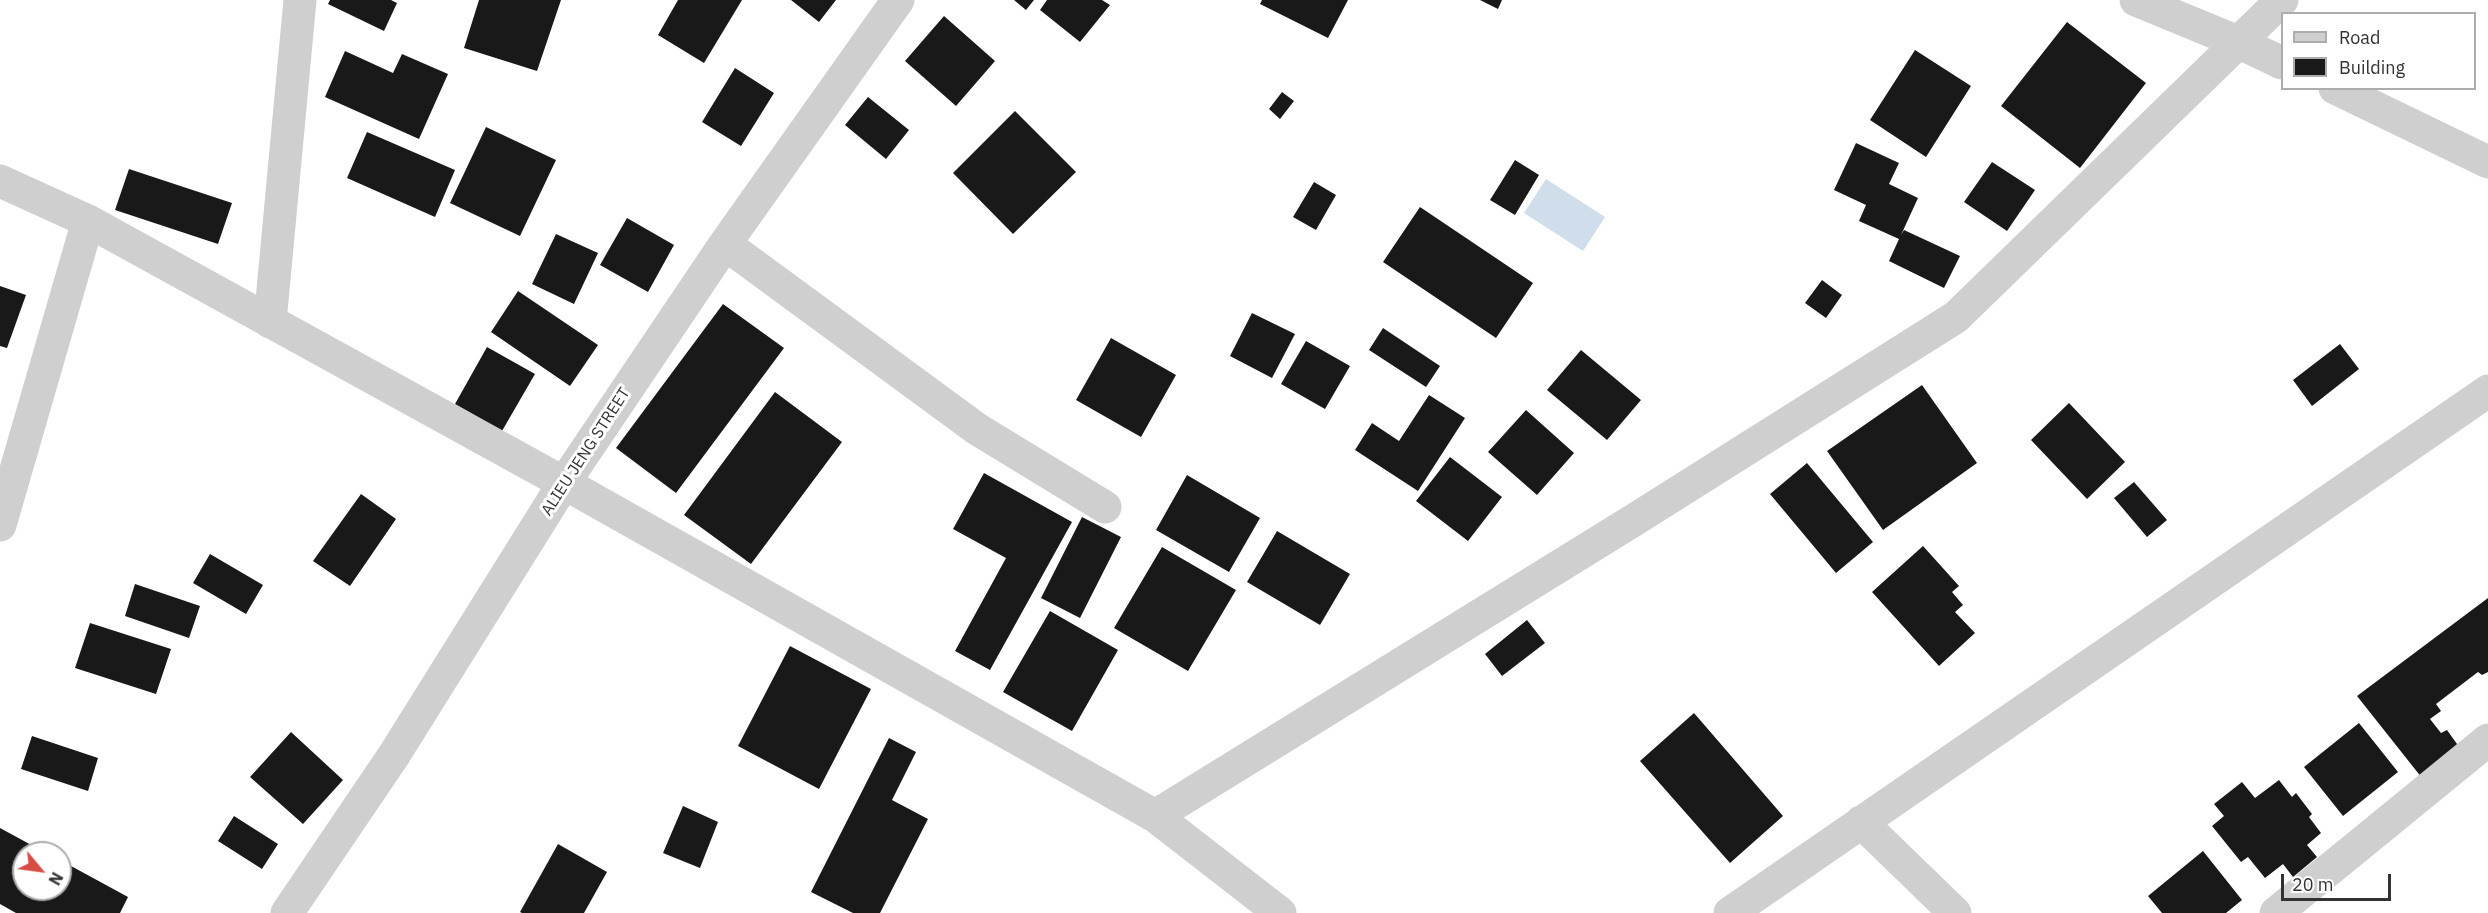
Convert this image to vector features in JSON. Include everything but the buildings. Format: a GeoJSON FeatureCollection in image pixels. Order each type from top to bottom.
{"type":"FeatureCollection","features":[{"type":"Feature","properties":{"kind":"street"},"geometry":{"type":"LineString","coordinates":[[270,322],[300,0]]}},
{"type":"Feature","properties":{"kind":"street","name":"ALIEU JENG STREET"},"geometry":{"type":"LineString","coordinates":[[287,913],[394,755],[564,483],[725,244],[898,0]]}},
{"type":"Feature","properties":{"kind":"street"},"geometry":{"type":"LineString","coordinates":[[2136,0],[2281,62]]}},
{"type":"Feature","properties":{"kind":"street"},"geometry":{"type":"LineString","coordinates":[[1155,816],[1634,520],[1956,317],[2282,0]]}},
{"type":"Feature","properties":{"kind":"street"},"geometry":{"type":"LineString","coordinates":[[2339,90],[2488,162]]}},
{"type":"Feature","properties":{"kind":"street"},"geometry":{"type":"LineString","coordinates":[[0,181],[88,221],[564,483],[1155,816],[1280,913]]}},
{"type":"Feature","properties":{"kind":"street"},"geometry":{"type":"LineString","coordinates":[[0,525],[88,221]]}},
{"type":"Feature","properties":{"kind":"street"},"geometry":{"type":"LineString","coordinates":[[725,244],[977,429],[1106,507]]}},
{"type":"Feature","properties":{"kind":"street"},"geometry":{"type":"LineString","coordinates":[[1730,913],[2488,392]]}},
{"type":"Feature","properties":{"kind":"street"},"geometry":{"type":"LineString","coordinates":[[2276,913],[2488,740]]}},
{"type":"Feature","properties":{"kind":"street"},"geometry":{"type":"LineString","coordinates":[[1861,822],[1955,913]]}},
{"type":"Feature","properties":{"kind":"water"},"geometry":{"type":"Polygon","coordinates":[[[1546,179],[1605,217],[1583,251],[1524,213],[1546,179]]]}}]}
